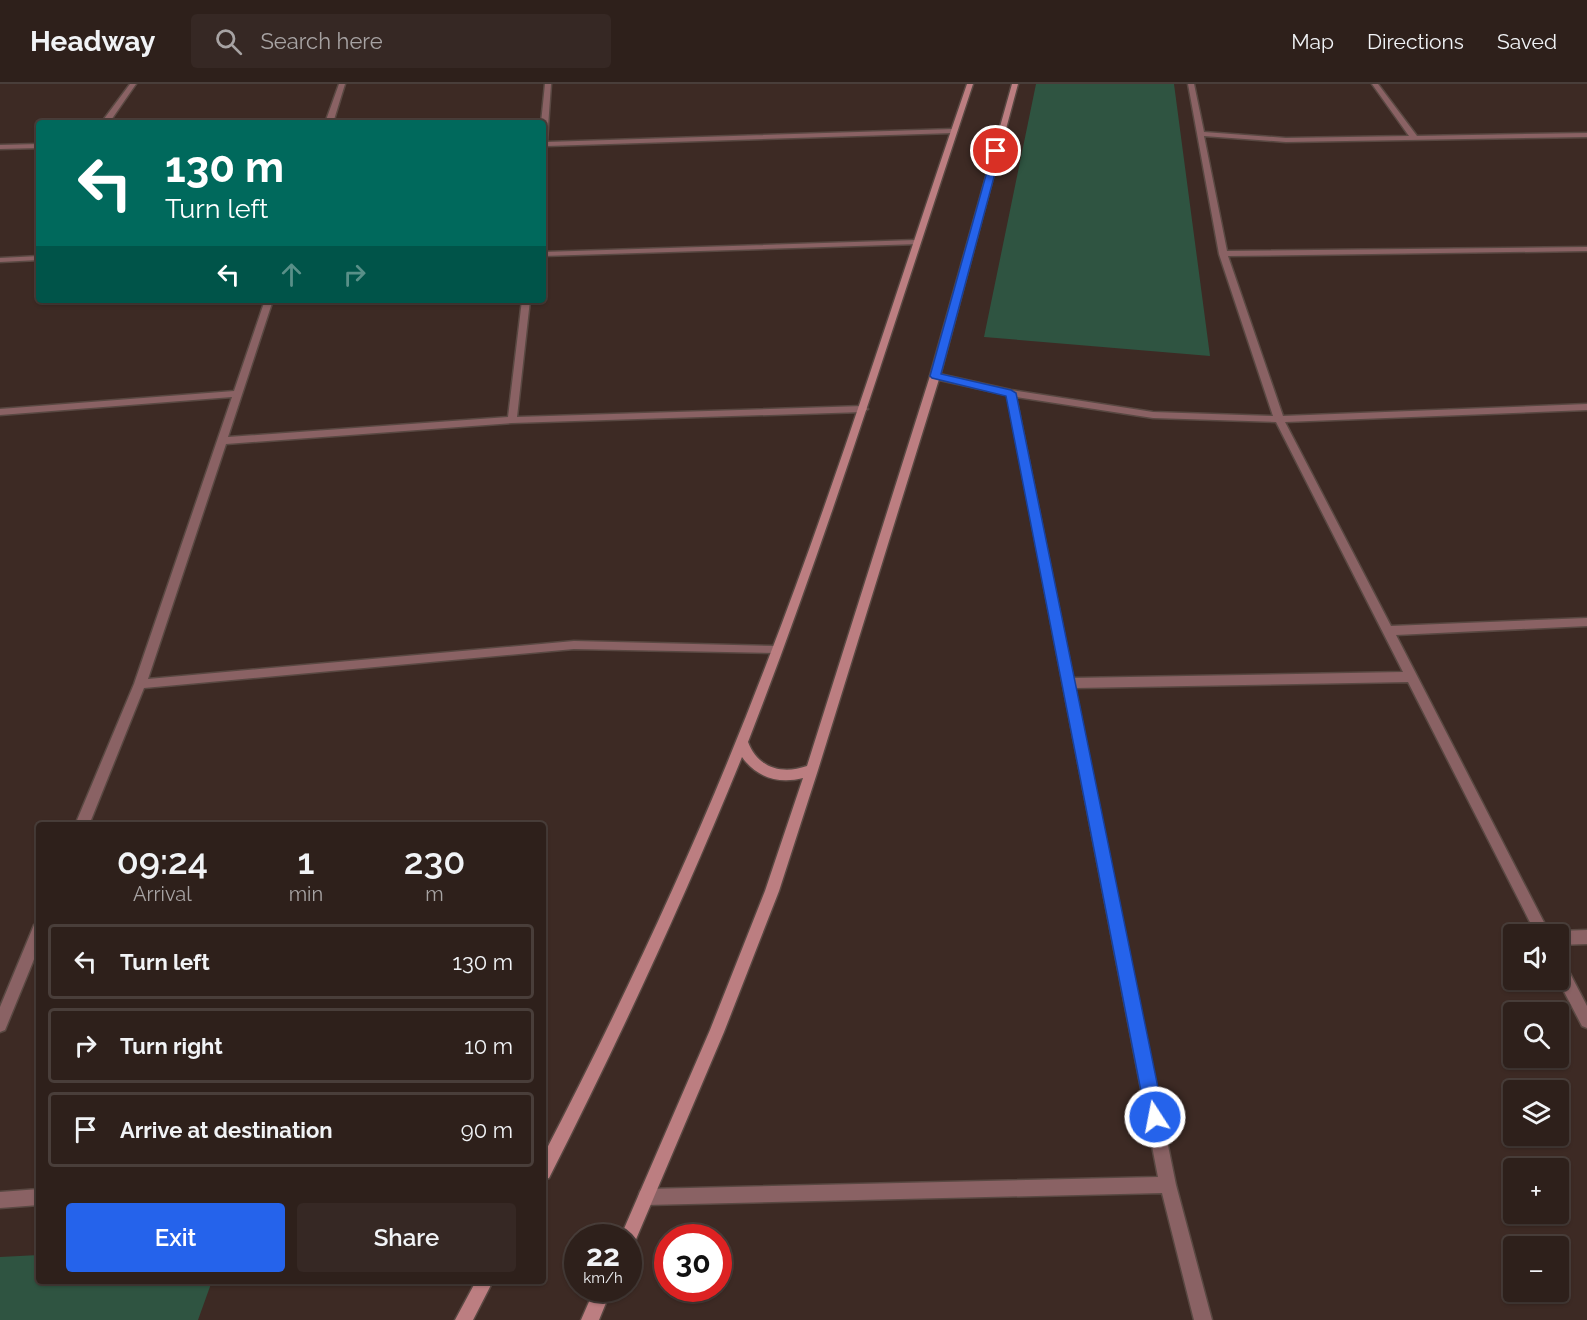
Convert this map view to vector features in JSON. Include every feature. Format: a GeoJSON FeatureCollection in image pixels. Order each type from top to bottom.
{"type":"FeatureCollection","features":[{"type":"Feature","properties":{"kind":"street"},"geometry":{"type":"LineString","coordinates":[[107,120],[133,84]]}},
{"type":"Feature","properties":{"kind":"street"},"geometry":{"type":"LineString","coordinates":[[330,120],[342,84]]}},
{"type":"Feature","properties":{"kind":"street"},"geometry":{"type":"LineString","coordinates":[[545,120],[548,84]]}},
{"type":"Feature","properties":{"kind":"street"},"geometry":{"type":"LineString","coordinates":[[547,1156],[675,901],[742,742],[863,409],[916,242],[970,84]]}},
{"type":"Feature","properties":{"kind":"street"},"geometry":{"type":"LineString","coordinates":[[634,1224],[750,945],[812,770],[935,376],[1015,84]]}},
{"type":"Feature","properties":{"kind":"street"},"geometry":{"type":"LineString","coordinates":[[1191,84],[1222,254],[1279,419],[1538,924]]}},
{"type":"Feature","properties":{"kind":"street"},"geometry":{"type":"LineString","coordinates":[[1375,84],[1414,137]]}},
{"type":"Feature","properties":{"kind":"street"},"geometry":{"type":"LineString","coordinates":[[546,145],[953,131]]}},
{"type":"Feature","properties":{"kind":"street"},"geometry":{"type":"LineString","coordinates":[[1201,134],[1286,140],[1587,135]]}},
{"type":"Feature","properties":{"kind":"street"},"geometry":{"type":"LineString","coordinates":[[0,147],[36,146]]}},
{"type":"Feature","properties":{"kind":"street"},"geometry":{"type":"LineString","coordinates":[[546,254],[916,242]]}},
{"type":"Feature","properties":{"kind":"street"},"geometry":{"type":"LineString","coordinates":[[1222,254],[1587,249]]}},
{"type":"Feature","properties":{"kind":"street"},"geometry":{"type":"LineString","coordinates":[[0,260],[36,258]]}},
{"type":"Feature","properties":{"kind":"street"},"geometry":{"type":"LineString","coordinates":[[83,822],[140,684],[268,303]]}},
{"type":"Feature","properties":{"kind":"street"},"geometry":{"type":"LineString","coordinates":[[512,420],[526,303]]}},
{"type":"Feature","properties":{"kind":"street"},"geometry":{"type":"LineString","coordinates":[[935,376],[1011,393],[1152,415],[1279,419],[1587,407]]}},
{"type":"Feature","properties":{"kind":"street"},"geometry":{"type":"LineString","coordinates":[[1011,393],[1168,1185],[1203,1320]]}},
{"type":"Feature","properties":{"kind":"street"},"geometry":{"type":"LineString","coordinates":[[0,412],[238,394]]}},
{"type":"Feature","properties":{"kind":"street"},"geometry":{"type":"LineString","coordinates":[[222,441],[512,420],[863,409]]}},
{"type":"Feature","properties":{"kind":"street"},"geometry":{"type":"LineString","coordinates":[[1386,631],[1587,622]]}},
{"type":"Feature","properties":{"kind":"street"},"geometry":{"type":"LineString","coordinates":[[140,684],[574,645],[776,650]]}},
{"type":"Feature","properties":{"kind":"street"},"geometry":{"type":"LineString","coordinates":[[1070,683],[1410,678]]}},
{"type":"Feature","properties":{"kind":"street"},"geometry":{"type":"LineString","coordinates":[[742,742],[745,753],[761,770],[774,775],[800,775],[812,770]]}},
{"type":"Feature","properties":{"kind":"street"},"geometry":{"type":"LineString","coordinates":[[0,1025],[36,937]]}},
{"type":"Feature","properties":{"kind":"street"},"geometry":{"type":"LineString","coordinates":[[1569,938],[1587,937]]}},
{"type":"Feature","properties":{"kind":"street"},"geometry":{"type":"LineString","coordinates":[[1569,986],[1587,1021]]}},
{"type":"Feature","properties":{"kind":"street"},"geometry":{"type":"LineString","coordinates":[[646,1197],[1168,1185]]}},
{"type":"Feature","properties":{"kind":"street"},"geometry":{"type":"LineString","coordinates":[[0,1200],[36,1197]]}},
{"type":"Feature","properties":{"kind":"street"},"geometry":{"type":"LineString","coordinates":[[464,1320],[483,1284]]}},
{"type":"Feature","properties":{"kind":"street"},"geometry":{"type":"LineString","coordinates":[[590,1320],[598,1302]]}},
{"type":"Feature","properties":{"kind":"green space"},"geometry":{"type":"Polygon","coordinates":[[[1036,84],[1174,84],[1210,356],[984,337],[1036,84]]]}},
{"type":"Feature","properties":{"kind":"green space"},"geometry":{"type":"Polygon","coordinates":[[[36,1255],[36,1284],[211,1284],[198,1320],[0,1320],[0,1257],[36,1255]]]}},
{"type":"Feature","properties":{"kind":"route"},"geometry":{"type":"LineString","coordinates":[[996,151],[935,376],[1011,393],[1155,1117]]}}]}
